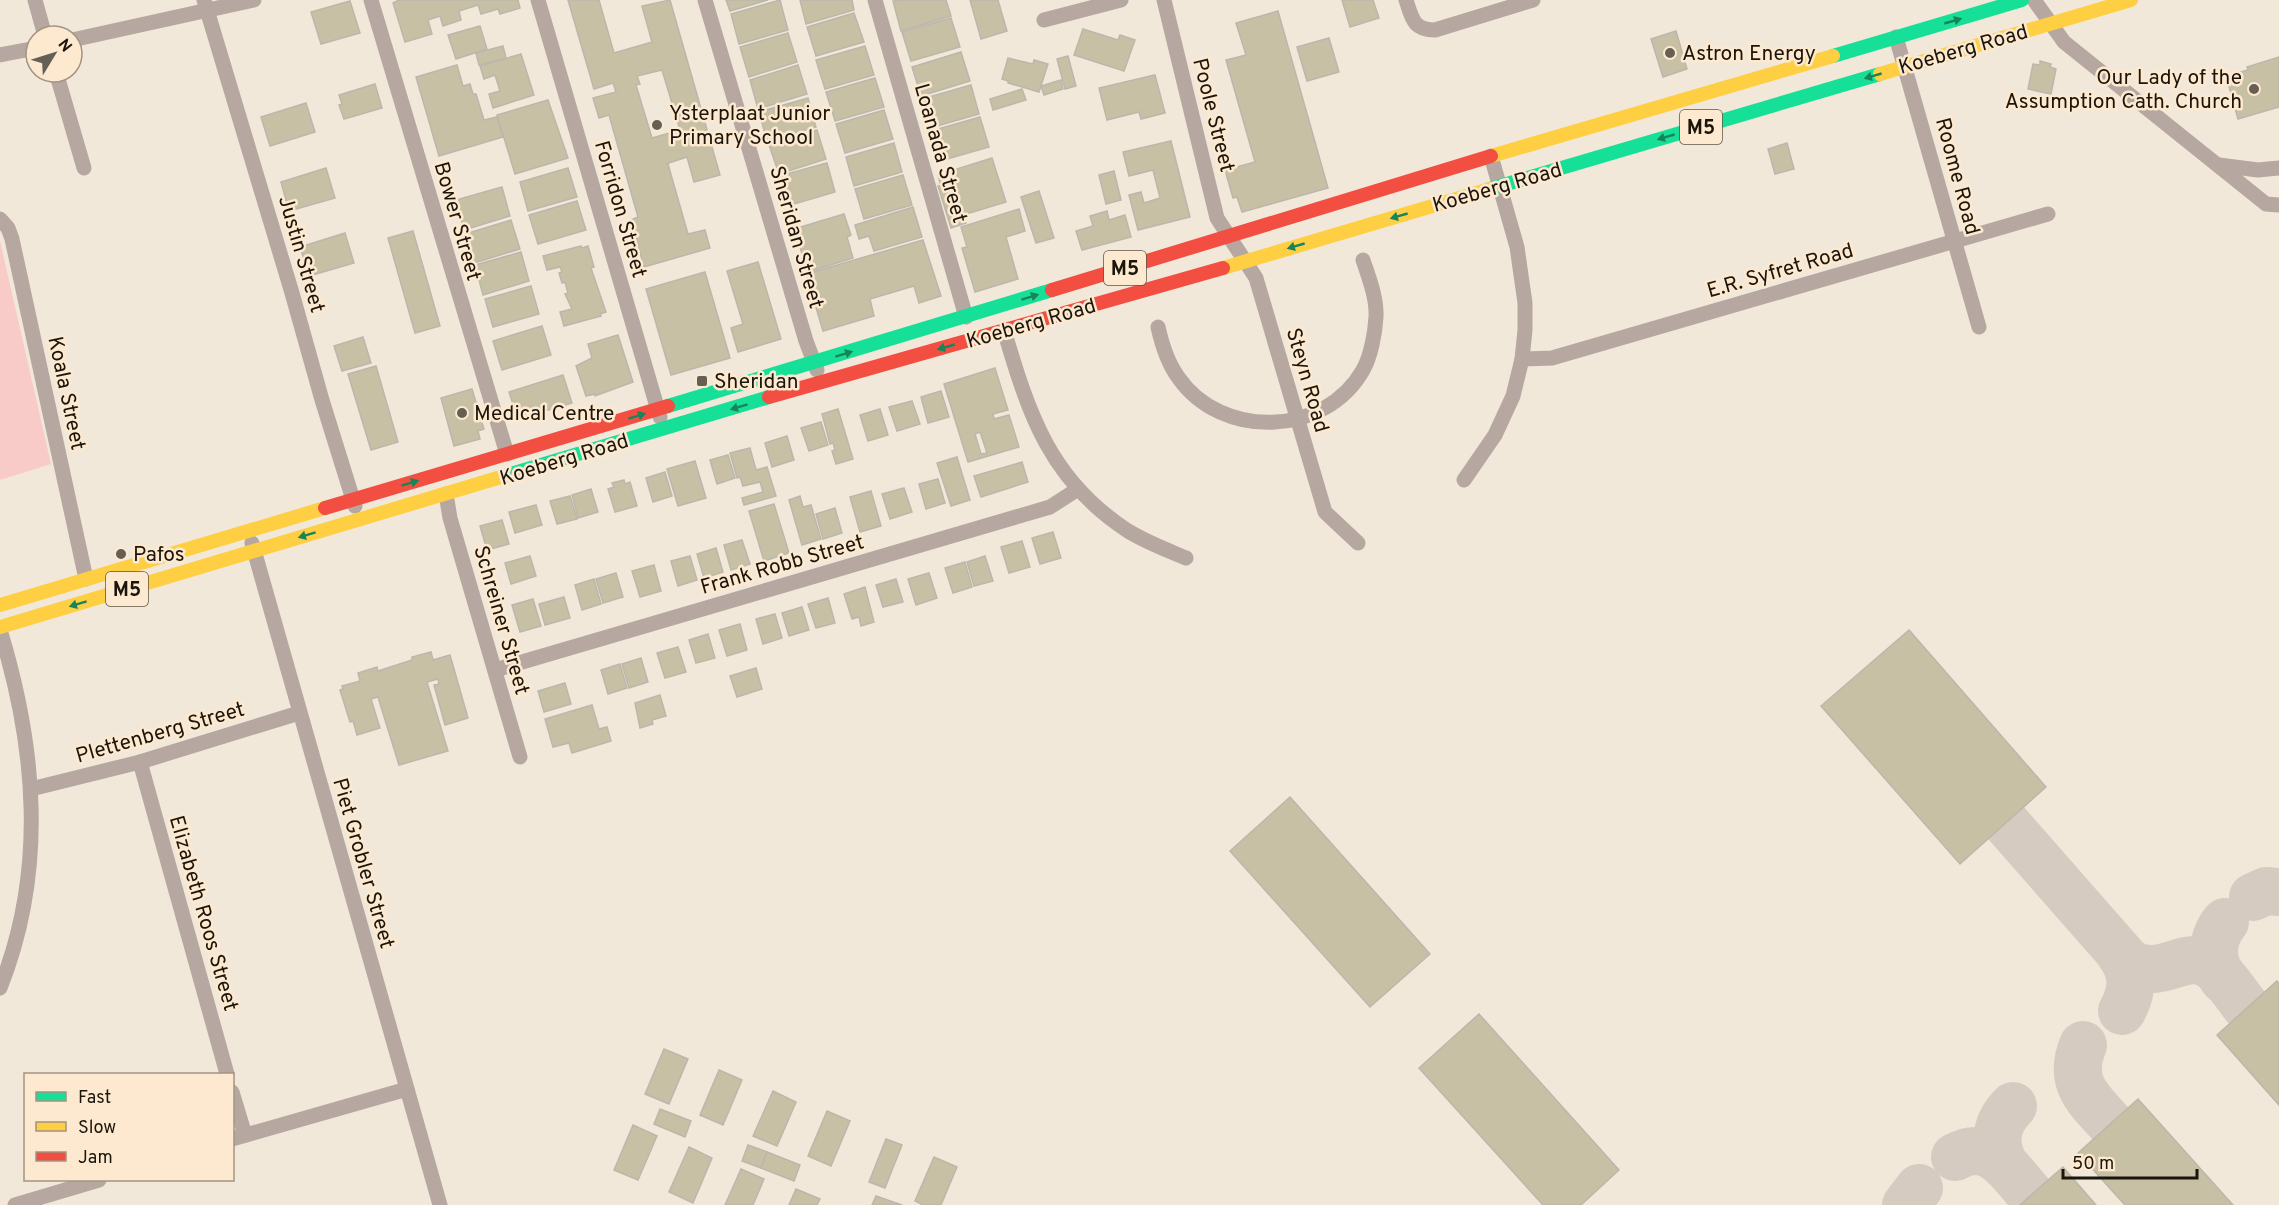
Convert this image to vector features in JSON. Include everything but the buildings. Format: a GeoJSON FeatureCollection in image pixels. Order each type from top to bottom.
{"type":"FeatureCollection","features":[{"type":"Feature","properties":{"kind":"main road","name":"Koeberg Road"},"geometry":{"type":"LineString","coordinates":[[0,605],[658,410],[1491,156],[2022,0]]}},
{"type":"Feature","properties":{"kind":"main road","name":"Koeberg Road"},"geometry":{"type":"LineString","coordinates":[[0,629],[820,382],[1246,261],[2131,0]]}},
{"type":"Feature","properties":{"kind":"street"},"geometry":{"type":"LineString","coordinates":[[35,0],[42,24]]}},
{"type":"Feature","properties":{"kind":"street"},"geometry":{"type":"LineString","coordinates":[[84,37],[206,5],[254,0]]}},
{"type":"Feature","properties":{"kind":"street","name":"Bower Street"},"geometry":{"type":"LineString","coordinates":[[371,0],[507,454]]}},
{"type":"Feature","properties":{"kind":"street","name":"Forridon Street"},"geometry":{"type":"LineString","coordinates":[[538,0],[664,429]]}},
{"type":"Feature","properties":{"kind":"street","name":"Sheridan Street"},"geometry":{"type":"LineString","coordinates":[[705,0],[802,329],[820,382]]}},
{"type":"Feature","properties":{"kind":"street","name":"Loanada Street"},"geometry":{"type":"LineString","coordinates":[[875,0],[966,317]]}},
{"type":"Feature","properties":{"kind":"street"},"geometry":{"type":"LineString","coordinates":[[1044,20],[1121,0]]}},
{"type":"Feature","properties":{"kind":"street","name":"Poole Street"},"geometry":{"type":"LineString","coordinates":[[1164,0],[1217,218],[1246,261]]}},
{"type":"Feature","properties":{"kind":"street"},"geometry":{"type":"LineString","coordinates":[[1406,0],[1417,25],[1425,30],[1435,30],[1533,0]]}},
{"type":"Feature","properties":{"kind":"street"},"geometry":{"type":"LineString","coordinates":[[2034,0],[2064,42],[2266,204],[2279,205]]}},
{"type":"Feature","properties":{"kind":"street","name":"Justin Street"},"geometry":{"type":"LineString","coordinates":[[206,5],[322,400],[360,520]]}},
{"type":"Feature","properties":{"kind":"street","name":"Roome Road"},"geometry":{"type":"LineString","coordinates":[[1896,37],[1979,327]]}},
{"type":"Feature","properties":{"kind":"street"},"geometry":{"type":"LineString","coordinates":[[0,56],[24,51]]}},
{"type":"Feature","properties":{"kind":"street"},"geometry":{"type":"LineString","coordinates":[[60,84],[84,168]]}},
{"type":"Feature","properties":{"kind":"street"},"geometry":{"type":"LineString","coordinates":[[1464,480],[1495,435],[1513,396],[1522,359],[1525,303],[1522,276],[1517,247],[1491,156]]}},
{"type":"Feature","properties":{"kind":"street"},"geometry":{"type":"LineString","coordinates":[[2219,165],[2258,170],[2279,168]]}},
{"type":"Feature","properties":{"kind":"street","name":"E.R. Syfret Road"},"geometry":{"type":"LineString","coordinates":[[1522,359],[1552,358],[2048,214]]}},
{"type":"Feature","properties":{"kind":"street","name":"Koala Street"},"geometry":{"type":"LineString","coordinates":[[0,219],[8,228],[14,249],[86,579]]}},
{"type":"Feature","properties":{"kind":"street"},"geometry":{"type":"LineString","coordinates":[[1158,327],[1164,354],[1178,378],[1197,398],[1220,413],[1247,422],[1275,424],[1297,418],[1326,408],[1347,391],[1364,369],[1372,342],[1376,316],[1373,288],[1363,260]]}},
{"type":"Feature","properties":{"kind":"street","name":"Steyn Road"},"geometry":{"type":"LineString","coordinates":[[1246,261],[1256,278],[1325,512],[1358,543]]}},
{"type":"Feature","properties":{"kind":"street"},"geometry":{"type":"LineString","coordinates":[[1004,330],[1023,394],[1040,434],[1060,468],[1078,489],[1129,531],[1186,558]]}},
{"type":"Feature","properties":{"kind":"street","name":"Frank Robb Street"},"geometry":{"type":"LineString","coordinates":[[495,670],[1050,507],[1078,489]]}},
{"type":"Feature","properties":{"kind":"street","name":"Schreiner Street"},"geometry":{"type":"LineString","coordinates":[[446,494],[450,518],[520,757]]}},
{"type":"Feature","properties":{"kind":"street","name":"Piet Grobler Street"},"geometry":{"type":"LineString","coordinates":[[249,531],[441,1205]]}},
{"type":"Feature","properties":{"kind":"street"},"geometry":{"type":"LineString","coordinates":[[0,629],[16,682],[23,717],[31,789],[31,842],[27,881],[13,949],[0,988]]}},
{"type":"Feature","properties":{"kind":"street","name":"Plettenberg Street"},"geometry":{"type":"LineString","coordinates":[[31,789],[140,762],[299,713]]}},
{"type":"Feature","properties":{"kind":"street","name":"Elizabeth Roos Street"},"geometry":{"type":"LineString","coordinates":[[140,762],[227,1073]]}},
{"type":"Feature","properties":{"kind":"street"},"geometry":{"type":"LineString","coordinates":[[234,1107],[238,1137],[407,1089]]}},
{"type":"Feature","properties":{"kind":"street"},"geometry":{"type":"LineString","coordinates":[[15,1205],[93,1181]]}},
{"type":"Feature","properties":{"kind":"shaded area"},"geometry":{"type":"Polygon","coordinates":[[[0,241],[51,464],[0,480],[0,241]]]}},
{"type":"Feature","properties":{"kind":"taxiway"},"geometry":{"type":"LineString","coordinates":[[2006,823],[2128,962],[2152,969],[2191,960],[2200,961],[2210,965],[2220,974],[2247,1008]]}},
{"type":"Feature","properties":{"kind":"taxiway"},"geometry":{"type":"LineString","coordinates":[[2253,897],[2266,891],[2279,892]]}},
{"type":"Feature","properties":{"kind":"taxiway"},"geometry":{"type":"LineString","coordinates":[[2223,979],[2216,965],[2214,950],[2217,936],[2225,922]]}},
{"type":"Feature","properties":{"kind":"taxiway"},"geometry":{"type":"LineString","coordinates":[[2120,954],[2130,975],[2130,989],[2122,1011]]}},
{"type":"Feature","properties":{"kind":"taxiway"},"geometry":{"type":"LineString","coordinates":[[2083,1045],[2078,1069],[2082,1089],[2111,1124]]}},
{"type":"Feature","properties":{"kind":"taxiway"},"geometry":{"type":"LineString","coordinates":[[2004,1164],[1998,1148],[1998,1134],[2003,1119],[2013,1106]]}},
{"type":"Feature","properties":{"kind":"taxiway"},"geometry":{"type":"LineString","coordinates":[[1955,1157],[1979,1151],[1989,1154],[1999,1160],[2031,1195]]}},
{"type":"Feature","properties":{"kind":"taxiway"},"geometry":{"type":"LineString","coordinates":[[1906,1205],[1919,1188]]}},
{"type":"Feature","properties":{"kind":"traffic: fast"},"geometry":{"type":"LineString","coordinates":[[1833,56],[2022,0]]}},
{"type":"Feature","properties":{"kind":"traffic: fast"},"geometry":{"type":"LineString","coordinates":[[1490,189],[1880,74]]}},
{"type":"Feature","properties":{"kind":"traffic: fast"},"geometry":{"type":"LineString","coordinates":[[668,406],[1052,290]]}},
{"type":"Feature","properties":{"kind":"traffic: fast"},"geometry":{"type":"LineString","coordinates":[[501,477],[769,397]]}},
{"type":"Feature","properties":{"kind":"traffic: slow"},"geometry":{"type":"LineString","coordinates":[[1880,74],[2131,0]]}},
{"type":"Feature","properties":{"kind":"traffic: slow"},"geometry":{"type":"LineString","coordinates":[[1491,156],[1833,56]]}},
{"type":"Feature","properties":{"kind":"traffic: slow"},"geometry":{"type":"LineString","coordinates":[[1223,268],[1490,189]]}},
{"type":"Feature","properties":{"kind":"traffic: slow"},"geometry":{"type":"LineString","coordinates":[[0,627],[501,477]]}},
{"type":"Feature","properties":{"kind":"traffic: slow"},"geometry":{"type":"LineString","coordinates":[[0,605],[325,508]]}},
{"type":"Feature","properties":{"kind":"traffic: jam"},"geometry":{"type":"LineString","coordinates":[[1052,290],[1491,156]]}},
{"type":"Feature","properties":{"kind":"traffic: jam"},"geometry":{"type":"LineString","coordinates":[[769,397],[1223,268]]}},
{"type":"Feature","properties":{"kind":"traffic: jam"},"geometry":{"type":"LineString","coordinates":[[325,508],[668,406]]}},
{"type":"Feature","properties":{"kind":"place","name":"Astron Energy"},"geometry":{"type":"Point","coordinates":[1670,53]}},
{"type":"Feature","properties":{"kind":"place","name":"Our Lady of the Assumption Cath. Church"},"geometry":{"type":"Point","coordinates":[2254,89]}},
{"type":"Feature","properties":{"kind":"place","name":"Ysterplaat Junior Primary School"},"geometry":{"type":"Point","coordinates":[657,125]}},
{"type":"Feature","properties":{"kind":"place","name":"Sheridan"},"geometry":{"type":"Point","coordinates":[702,381]}},
{"type":"Feature","properties":{"kind":"place","name":"Medical Centre"},"geometry":{"type":"Point","coordinates":[462,413]}},
{"type":"Feature","properties":{"kind":"place","name":"Pafos"},"geometry":{"type":"Point","coordinates":[121,554]}}]}
